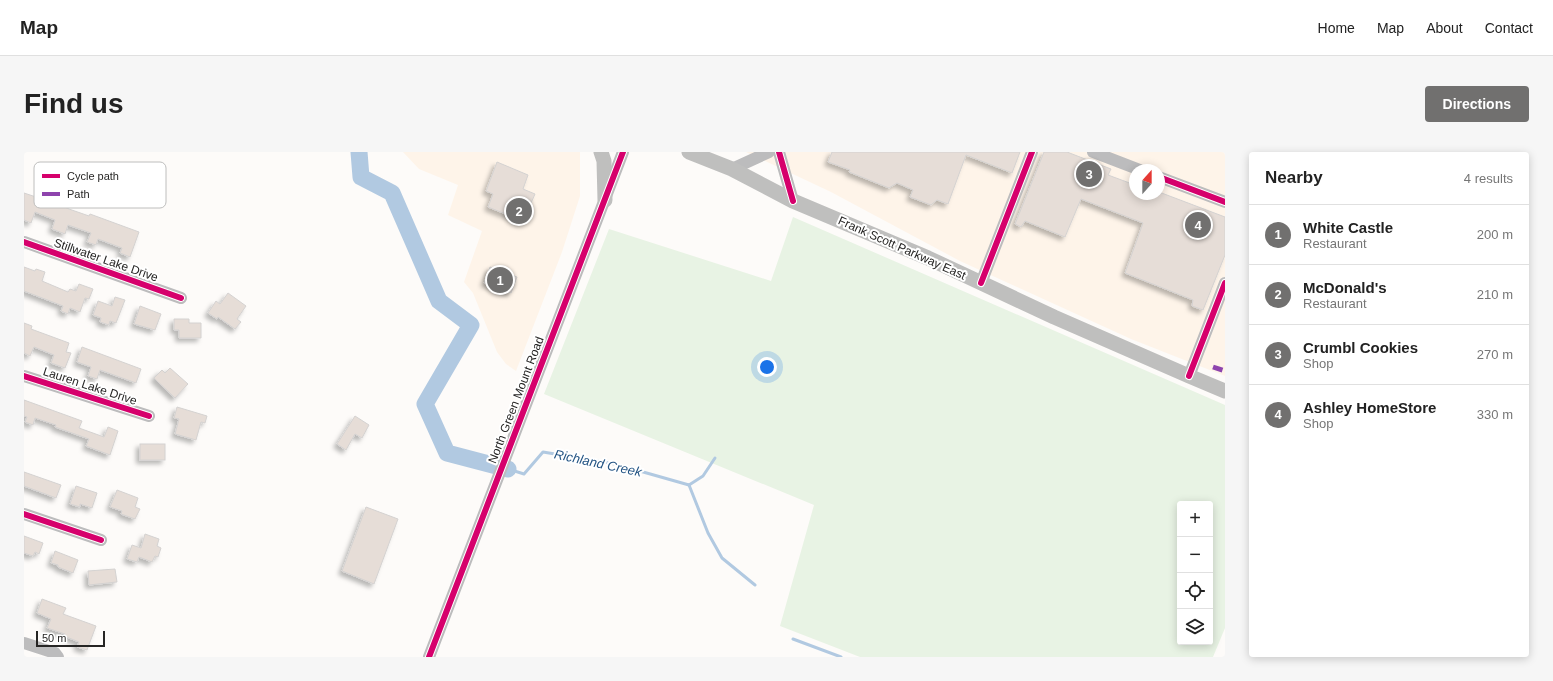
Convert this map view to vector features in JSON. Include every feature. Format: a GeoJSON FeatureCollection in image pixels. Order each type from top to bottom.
{"type":"FeatureCollection","features":[{"type":"Feature","properties":{"kind":"main road"},"geometry":{"type":"LineString","coordinates":[[601,152],[604,161],[605,200]]}},
{"type":"Feature","properties":{"kind":"main road","name":"Frank Scott Parkway East"},"geometry":{"type":"LineString","coordinates":[[689,152],[726,167],[793,201],[928,258],[1054,317],[1225,391]]}},
{"type":"Feature","properties":{"kind":"main road"},"geometry":{"type":"LineString","coordinates":[[701,152],[726,167]]}},
{"type":"Feature","properties":{"kind":"street","name":"North Green Mount Road"},"geometry":{"type":"LineString","coordinates":[[429,657],[623,152]]}},
{"type":"Feature","properties":{"kind":"street"},"geometry":{"type":"LineString","coordinates":[[726,167],[769,152]]}},
{"type":"Feature","properties":{"kind":"street"},"geometry":{"type":"LineString","coordinates":[[780,152],[793,201]]}},
{"type":"Feature","properties":{"kind":"street"},"geometry":{"type":"LineString","coordinates":[[981,283],[1032,152]]}},
{"type":"Feature","properties":{"kind":"street"},"geometry":{"type":"LineString","coordinates":[[1093,152],[1129,166]]}},
{"type":"Feature","properties":{"kind":"street"},"geometry":{"type":"LineString","coordinates":[[1165,179],[1225,202]]}},
{"type":"Feature","properties":{"kind":"street","name":"Stillwater Lake Drive"},"geometry":{"type":"LineString","coordinates":[[24,242],[181,298]]}},
{"type":"Feature","properties":{"kind":"street"},"geometry":{"type":"LineString","coordinates":[[1189,376],[1225,283]]}},
{"type":"Feature","properties":{"kind":"street","name":"Lauren Lake Drive"},"geometry":{"type":"LineString","coordinates":[[24,376],[149,416]]}},
{"type":"Feature","properties":{"kind":"street"},"geometry":{"type":"LineString","coordinates":[[24,514],[101,540]]}},
{"type":"Feature","properties":{"kind":"street"},"geometry":{"type":"LineString","coordinates":[[24,643],[55,653],[58,657]]}},
{"type":"Feature","properties":{"kind":"shaded area"},"geometry":{"type":"Polygon","coordinates":[[[403,152],[580,152],[580,196],[562,252],[516,371],[506,364],[497,352],[473,293],[464,282],[482,231],[448,215],[458,185],[419,169],[403,152]]]}},
{"type":"Feature","properties":{"kind":"shaded area"},"geometry":{"type":"Polygon","coordinates":[[[746,152],[1225,152],[1225,376],[1131,339],[960,261],[831,192],[746,152]]]}},
{"type":"Feature","properties":{"kind":"green space"},"geometry":{"type":"Polygon","coordinates":[[[793,217],[1225,405],[1225,628],[1213,657],[860,657],[780,626],[814,505],[544,394],[609,229],[771,281],[793,217]]]}},
{"type":"Feature","properties":{"kind":"building"},"geometry":{"type":"Polygon","coordinates":[[[832,152],[1020,152],[1012,173],[966,155],[948,204],[937,200],[931,205],[910,197],[913,190],[897,183],[889,188],[849,172],[850,170],[828,162],[832,152]]]}},
{"type":"Feature","properties":{"kind":"building"},"geometry":{"type":"Polygon","coordinates":[[[1044,152],[1067,152],[1111,169],[1108,175],[1129,183],[1129,200],[1165,200],[1165,194],[1225,217],[1225,255],[1203,310],[1192,306],[1193,300],[1125,273],[1143,223],[1081,199],[1065,237],[1025,221],[1021,227],[1015,224],[1044,152]]]}},
{"type":"Feature","properties":{"kind":"building"},"geometry":{"type":"Polygon","coordinates":[[[497,162],[528,175],[523,189],[535,194],[523,221],[488,207],[493,194],[486,191],[497,162]]]}},
{"type":"Feature","properties":{"kind":"building"},"geometry":{"type":"Polygon","coordinates":[[[24,193],[34,196],[34,208],[67,208],[89,216],[90,214],[139,232],[130,257],[120,253],[122,248],[98,239],[96,245],[87,242],[91,233],[68,225],[65,234],[52,229],[55,220],[35,212],[31,223],[24,220],[24,193]]]}},
{"type":"Feature","properties":{"kind":"building"},"geometry":{"type":"Polygon","coordinates":[[[24,267],[35,271],[36,269],[45,272],[42,281],[68,292],[70,289],[76,291],[79,284],[93,289],[89,299],[85,298],[80,312],[70,308],[68,314],[61,311],[63,306],[24,291],[24,267]]]}},
{"type":"Feature","properties":{"kind":"building"},"geometry":{"type":"Polygon","coordinates":[[[490,267],[517,277],[511,293],[484,283],[490,267]]]}},
{"type":"Feature","properties":{"kind":"building"},"geometry":{"type":"Polygon","coordinates":[[[228,293],[246,306],[237,319],[241,322],[235,329],[218,317],[217,319],[208,313],[216,301],[220,304],[228,293]]]}},
{"type":"Feature","properties":{"kind":"building"},"geometry":{"type":"Polygon","coordinates":[[[115,297],[125,300],[116,323],[110,321],[109,325],[100,322],[101,318],[93,315],[98,301],[112,306],[115,297]]]}},
{"type":"Feature","properties":{"kind":"building"},"geometry":{"type":"Polygon","coordinates":[[[140,306],[161,314],[155,330],[134,324],[140,306]]]}},
{"type":"Feature","properties":{"kind":"building"},"geometry":{"type":"Polygon","coordinates":[[[174,319],[189,319],[189,323],[201,323],[201,338],[179,338],[179,330],[174,330],[174,319]]]}},
{"type":"Feature","properties":{"kind":"building"},"geometry":{"type":"Polygon","coordinates":[[[24,323],[32,326],[31,329],[69,343],[66,352],[71,353],[65,368],[51,363],[54,355],[34,347],[30,356],[24,353],[24,323]]]}},
{"type":"Feature","properties":{"kind":"building"},"geometry":{"type":"Polygon","coordinates":[[[82,347],[141,369],[136,383],[100,370],[97,379],[88,376],[91,367],[77,362],[82,347]]]}},
{"type":"Feature","properties":{"kind":"building"},"geometry":{"type":"Polygon","coordinates":[[[170,368],[188,384],[175,398],[154,378],[162,370],[165,373],[170,368]]]}},
{"type":"Feature","properties":{"kind":"building"},"geometry":{"type":"Polygon","coordinates":[[[24,400],[82,421],[79,428],[104,437],[108,427],[118,431],[110,455],[86,446],[89,439],[55,427],[56,425],[35,418],[33,425],[25,422],[27,417],[24,416],[24,400]]]}},
{"type":"Feature","properties":{"kind":"building"},"geometry":{"type":"Polygon","coordinates":[[[177,407],[207,416],[205,423],[201,422],[196,440],[175,434],[179,419],[174,418],[177,407]]]}},
{"type":"Feature","properties":{"kind":"building"},"geometry":{"type":"Polygon","coordinates":[[[355,416],[369,425],[362,438],[355,434],[346,450],[337,444],[355,416]]]}},
{"type":"Feature","properties":{"kind":"building"},"geometry":{"type":"Polygon","coordinates":[[[140,444],[165,444],[165,460],[140,460],[140,444]]]}},
{"type":"Feature","properties":{"kind":"building"},"geometry":{"type":"Polygon","coordinates":[[[24,472],[61,485],[56,498],[24,486],[24,472]]]}},
{"type":"Feature","properties":{"kind":"building"},"geometry":{"type":"Polygon","coordinates":[[[76,486],[97,493],[92,508],[80,504],[80,507],[70,504],[76,486]]]}},
{"type":"Feature","properties":{"kind":"building"},"geometry":{"type":"Polygon","coordinates":[[[117,490],[138,498],[135,507],[140,509],[135,519],[121,514],[122,511],[110,507],[117,490]]]}},
{"type":"Feature","properties":{"kind":"building"},"geometry":{"type":"Polygon","coordinates":[[[366,507],[398,519],[374,584],[342,571],[366,507]]]}},
{"type":"Feature","properties":{"kind":"building"},"geometry":{"type":"Polygon","coordinates":[[[145,534],[159,539],[157,546],[161,548],[158,557],[155,556],[152,562],[139,557],[137,562],[127,559],[132,545],[141,548],[145,534]]]}},
{"type":"Feature","properties":{"kind":"building"},"geometry":{"type":"Polygon","coordinates":[[[24,536],[43,543],[39,554],[35,552],[33,556],[24,553],[24,536]]]}},
{"type":"Feature","properties":{"kind":"building"},"geometry":{"type":"Polygon","coordinates":[[[55,551],[78,560],[73,573],[51,563],[55,551]]]}},
{"type":"Feature","properties":{"kind":"building"},"geometry":{"type":"Polygon","coordinates":[[[115,569],[117,582],[89,585],[88,571],[115,569]]]}},
{"type":"Feature","properties":{"kind":"building"},"geometry":{"type":"Polygon","coordinates":[[[42,599],[66,608],[63,614],[96,626],[87,650],[77,647],[79,642],[64,636],[65,634],[47,628],[51,619],[37,613],[42,599]]]}},
{"type":"Feature","properties":{"kind":"waterway","name":"Richland Creek"},"geometry":{"type":"LineString","coordinates":[[359,152],[361,177],[392,193],[439,301],[471,325],[425,404],[447,453],[508,469]]}},
{"type":"Feature","properties":{"kind":"waterway","name":"Richland Creek"},"geometry":{"type":"LineString","coordinates":[[508,469],[524,474],[543,452],[615,464],[689,485]]}},
{"type":"Feature","properties":{"kind":"waterway"},"geometry":{"type":"LineString","coordinates":[[689,485],[703,476],[715,458]]}},
{"type":"Feature","properties":{"kind":"waterway","name":"Richland Creek"},"geometry":{"type":"LineString","coordinates":[[689,485],[708,533],[722,558],[755,585]]}},
{"type":"Feature","properties":{"kind":"waterway","name":"Richland Creek"},"geometry":{"type":"LineString","coordinates":[[793,639],[841,657]]}},
{"type":"Feature","properties":{"kind":"marked path"},"geometry":{"type":"LineString","coordinates":[[1213,367],[1225,371]]}},
{"type":"Feature","properties":{"kind":"cycle path"},"geometry":{"type":"LineString","coordinates":[[429,657],[623,152]]}},
{"type":"Feature","properties":{"kind":"cycle path"},"geometry":{"type":"LineString","coordinates":[[779,152],[793,201]]}},
{"type":"Feature","properties":{"kind":"cycle path"},"geometry":{"type":"LineString","coordinates":[[981,283],[1032,152]]}},
{"type":"Feature","properties":{"kind":"cycle path"},"geometry":{"type":"LineString","coordinates":[[1165,179],[1225,202]]}},
{"type":"Feature","properties":{"kind":"cycle path"},"geometry":{"type":"LineString","coordinates":[[24,242],[181,298]]}},
{"type":"Feature","properties":{"kind":"cycle path"},"geometry":{"type":"LineString","coordinates":[[1189,376],[1225,283]]}},
{"type":"Feature","properties":{"kind":"cycle path"},"geometry":{"type":"LineString","coordinates":[[24,376],[149,416]]}},
{"type":"Feature","properties":{"kind":"cycle path"},"geometry":{"type":"LineString","coordinates":[[24,514],[101,540]]}},
{"type":"Feature","properties":{"kind":"place","name":"Crumbl Cookies"},"geometry":{"type":"Point","coordinates":[1089,174]}},
{"type":"Feature","properties":{"kind":"place","name":"McDonald's"},"geometry":{"type":"Point","coordinates":[519,211]}},
{"type":"Feature","properties":{"kind":"place","name":"Ashley HomeStore"},"geometry":{"type":"Point","coordinates":[1198,225]}},
{"type":"Feature","properties":{"kind":"place","name":"White Castle"},"geometry":{"type":"Point","coordinates":[500,280]}}]}
